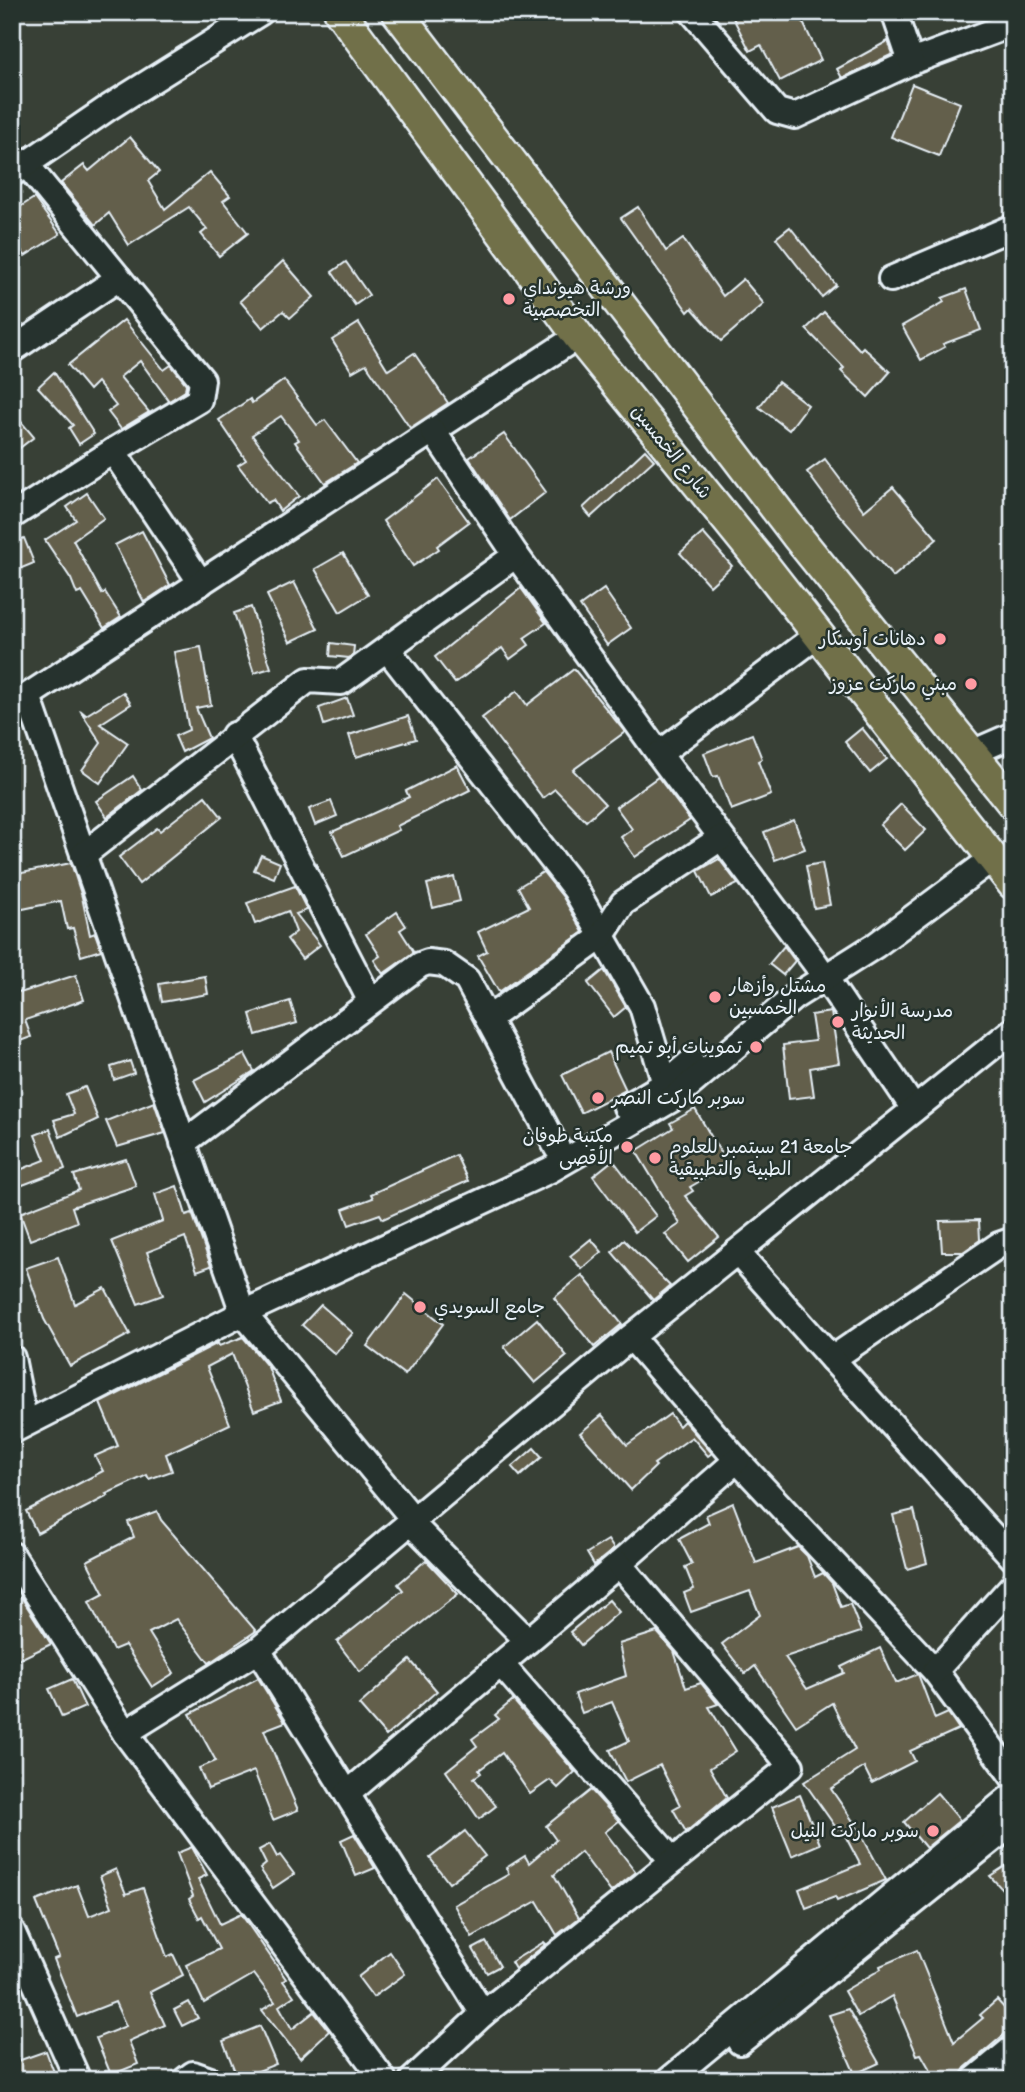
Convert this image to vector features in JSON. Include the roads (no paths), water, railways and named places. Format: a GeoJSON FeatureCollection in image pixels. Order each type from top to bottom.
{"type":"FeatureCollection","features":[{"type":"Feature","properties":{"kind":"main road","name":"شارع الخمسين"},"geometry":{"type":"LineString","coordinates":[[340,12],[578,336],[763,564],[1013,884]]}},
{"type":"Feature","properties":{"kind":"main road"},"geometry":{"type":"LineString","coordinates":[[397,12],[796,535],[974,752],[1013,804]]}},
{"type":"Feature","properties":{"kind":"main road"},"geometry":{"type":"LineString","coordinates":[[381,65],[415,36]]}},
{"type":"Feature","properties":{"kind":"main road"},"geometry":{"type":"LineString","coordinates":[[763,564],[796,535]]}},
{"type":"Feature","properties":{"kind":"street"},"geometry":{"type":"LineString","coordinates":[[12,516],[199,400],[202,394],[202,380],[119,278],[19,169],[108,108],[261,12]]}},
{"type":"Feature","properties":{"kind":"street"},"geometry":{"type":"LineString","coordinates":[[692,12],[777,111],[795,116],[911,62],[1013,24]]}},
{"type":"Feature","properties":{"kind":"street"},"geometry":{"type":"LineString","coordinates":[[894,12],[911,62]]}},
{"type":"Feature","properties":{"kind":"street"},"geometry":{"type":"LineString","coordinates":[[891,279],[1013,227]]}},
{"type":"Feature","properties":{"kind":"street"},"geometry":{"type":"LineString","coordinates":[[12,350],[119,278]]}},
{"type":"Feature","properties":{"kind":"street"},"geometry":{"type":"LineString","coordinates":[[527,1641],[412,1520],[239,1306],[83,855],[20,701],[578,336]]}},
{"type":"Feature","properties":{"kind":"street"},"geometry":{"type":"LineString","coordinates":[[433,431],[516,555],[820,971],[914,1109]]}},
{"type":"Feature","properties":{"kind":"street"},"geometry":{"type":"LineString","coordinates":[[113,451],[201,583]]}},
{"type":"Feature","properties":{"kind":"street"},"geometry":{"type":"LineString","coordinates":[[83,855],[234,735],[309,680],[341,682],[516,555]]}},
{"type":"Feature","properties":{"kind":"street"},"geometry":{"type":"LineString","coordinates":[[659,754],[818,635]]}},
{"type":"Feature","properties":{"kind":"street"},"geometry":{"type":"LineString","coordinates":[[387,649],[575,889],[642,1006],[665,1084]]}},
{"type":"Feature","properties":{"kind":"street"},"geometry":{"type":"LineString","coordinates":[[234,735],[370,1000]]}},
{"type":"Feature","properties":{"kind":"street"},"geometry":{"type":"LineString","coordinates":[[974,752],[1013,735]]}},
{"type":"Feature","properties":{"kind":"street"},"geometry":{"type":"LineString","coordinates":[[488,1019],[601,937],[623,904],[721,838]]}},
{"type":"Feature","properties":{"kind":"street"},"geometry":{"type":"LineString","coordinates":[[12,1431],[239,1306],[573,1157],[674,1098],[868,932],[989,852]]}},
{"type":"Feature","properties":{"kind":"street"},"geometry":{"type":"LineString","coordinates":[[183,1143],[370,1000],[420,965],[436,962],[460,973],[488,1019],[557,1148]]}},
{"type":"Feature","properties":{"kind":"street"},"geometry":{"type":"LineString","coordinates":[[12,1358],[17,1411],[239,1306],[557,1148],[665,1084],[784,985],[820,971]]}},
{"type":"Feature","properties":{"kind":"street"},"geometry":{"type":"LineString","coordinates":[[125,1733],[258,1650],[631,1337],[1013,1030]]}},
{"type":"Feature","properties":{"kind":"street"},"geometry":{"type":"LineString","coordinates":[[832,1359],[999,1244],[1013,1240]]}},
{"type":"Feature","properties":{"kind":"street"},"geometry":{"type":"LineString","coordinates":[[737,1252],[1013,1558]]}},
{"type":"Feature","properties":{"kind":"street"},"geometry":{"type":"LineString","coordinates":[[631,1337],[737,1460],[935,1671],[1013,1777]]}},
{"type":"Feature","properties":{"kind":"street"},"geometry":{"type":"LineString","coordinates":[[346,1794],[619,1564],[737,1460]]}},
{"type":"Feature","properties":{"kind":"street"},"geometry":{"type":"LineString","coordinates":[[12,1555],[125,1733],[384,2080]]}},
{"type":"Feature","properties":{"kind":"street"},"geometry":{"type":"LineString","coordinates":[[412,2080],[483,2014],[791,1766],[619,1564]]}},
{"type":"Feature","properties":{"kind":"street"},"geometry":{"type":"LineString","coordinates":[[935,1671],[1013,1585]]}},
{"type":"Feature","properties":{"kind":"street"},"geometry":{"type":"LineString","coordinates":[[258,1650],[483,2014]]}},
{"type":"Feature","properties":{"kind":"street"},"geometry":{"type":"LineString","coordinates":[[501,1664],[673,1861]]}},
{"type":"Feature","properties":{"kind":"street"},"geometry":{"type":"LineString","coordinates":[[693,2080],[942,1867],[1013,1795]]}},
{"type":"Feature","properties":{"kind":"street"},"geometry":{"type":"LineString","coordinates":[[668,2080],[942,1867],[1013,1823]]}},
{"type":"Feature","properties":{"kind":"street"},"geometry":{"type":"LineString","coordinates":[[12,1931],[78,2080]]}},
{"type":"Feature","properties":{"kind":"street"},"geometry":{"type":"LineString","coordinates":[[974,2080],[1013,2048]]}},
{"type":"Feature","properties":{"kind":"street"},"geometry":{"type":"LineString","coordinates":[[185,2080],[193,2074],[210,2080]]}},
{"type":"Feature","properties":{"kind":"place","name":"ورشة هيونداي التخصصية"},"geometry":{"type":"Point","coordinates":[509,299]}},
{"type":"Feature","properties":{"kind":"place","name":"دهانات أوسكار"},"geometry":{"type":"Point","coordinates":[940,639]}},
{"type":"Feature","properties":{"kind":"place","name":"مبني ماركت عزوز"},"geometry":{"type":"Point","coordinates":[971,684]}},
{"type":"Feature","properties":{"kind":"place","name":"مشتل وأزهار الخمسين"},"geometry":{"type":"Point","coordinates":[715,997]}},
{"type":"Feature","properties":{"kind":"place","name":"مدرسة الأنوار الحديثة"},"geometry":{"type":"Point","coordinates":[838,1022]}},
{"type":"Feature","properties":{"kind":"place","name":"تموينات أبو تميم"},"geometry":{"type":"Point","coordinates":[756,1047]}},
{"type":"Feature","properties":{"kind":"place","name":"سوبر ماركت النصر"},"geometry":{"type":"Point","coordinates":[598,1098]}},
{"type":"Feature","properties":{"kind":"place","name":"مكتبة طوفان الأقصى"},"geometry":{"type":"Point","coordinates":[627,1147]}},
{"type":"Feature","properties":{"kind":"place","name":"جامعة 21 سبتمبر للعلوم الطبية والتطبيقية"},"geometry":{"type":"Point","coordinates":[655,1158]}},
{"type":"Feature","properties":{"kind":"place","name":"جامع السويدي"},"geometry":{"type":"Point","coordinates":[420,1307]}},
{"type":"Feature","properties":{"kind":"place","name":"سوبر ماركت النيل"},"geometry":{"type":"Point","coordinates":[933,1831]}}]}
